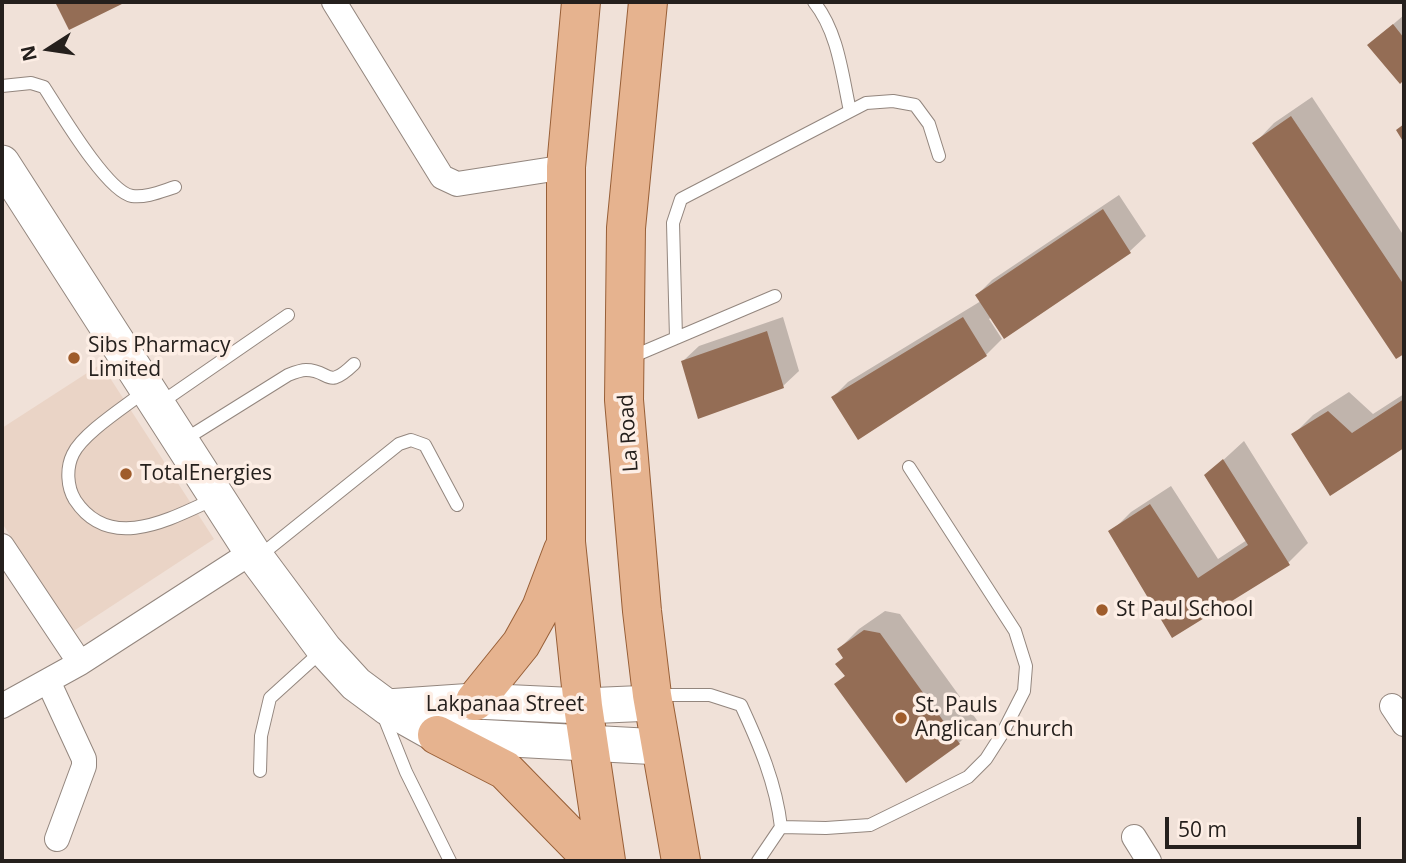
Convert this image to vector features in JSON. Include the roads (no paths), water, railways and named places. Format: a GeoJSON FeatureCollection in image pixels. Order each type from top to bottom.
{"type":"FeatureCollection","features":[{"type":"Feature","properties":{"kind":"main road"},"geometry":{"type":"LineString","coordinates":[[581,2],[566,167],[566,542],[585,724],[606,861]]}},
{"type":"Feature","properties":{"kind":"main road","name":"La Road"},"geometry":{"type":"LineString","coordinates":[[648,2],[626,228],[624,400],[642,611],[653,699],[681,861]]}},
{"type":"Feature","properties":{"kind":"main road"},"geometry":{"type":"LineString","coordinates":[[475,701],[521,644],[541,608],[566,542]]}},
{"type":"Feature","properties":{"kind":"main road"},"geometry":{"type":"LineString","coordinates":[[437,735],[505,770],[594,861]]}},
{"type":"Feature","properties":{"kind":"street"},"geometry":{"type":"LineString","coordinates":[[334,2],[442,177],[457,184],[566,167]]}},
{"type":"Feature","properties":{"kind":"street"},"geometry":{"type":"LineString","coordinates":[[2,163],[254,555],[324,649],[356,684],[382,703]]}},
{"type":"Feature","properties":{"kind":"street"},"geometry":{"type":"LineString","coordinates":[[2,546],[80,663]]}},
{"type":"Feature","properties":{"kind":"street"},"geometry":{"type":"LineString","coordinates":[[2,706],[80,663],[254,555]]}},
{"type":"Feature","properties":{"kind":"street"},"geometry":{"type":"LineString","coordinates":[[48,681],[85,766],[57,839]]}},
{"type":"Feature","properties":{"kind":"street","name":"Lakpanaa Street"},"geometry":{"type":"LineString","coordinates":[[382,703],[437,735],[585,724],[653,699]]}},
{"type":"Feature","properties":{"kind":"street","name":"Lakpanaa Street"},"geometry":{"type":"LineString","coordinates":[[382,703],[475,701],[585,724],[661,747]]}},
{"type":"Feature","properties":{"kind":"street"},"geometry":{"type":"LineString","coordinates":[[1134,837],[1149,861]]}},
{"type":"Feature","properties":{"kind":"lane"},"geometry":{"type":"LineString","coordinates":[[814,2],[833,36],[850,111]]}},
{"type":"Feature","properties":{"kind":"lane"},"geometry":{"type":"LineString","coordinates":[[2,86],[31,83],[44,87],[103,173],[131,196],[157,193],[175,187]]}},
{"type":"Feature","properties":{"kind":"lane"},"geometry":{"type":"LineString","coordinates":[[676,338],[673,223],[681,199],[699,187],[866,103],[893,101],[915,105],[929,124],[939,156]]}},
{"type":"Feature","properties":{"kind":"lane"},"geometry":{"type":"LineString","coordinates":[[626,359],[775,296]]}},
{"type":"Feature","properties":{"kind":"lane"},"geometry":{"type":"LineString","coordinates":[[218,498],[158,524],[131,529],[111,527],[96,522],[83,511],[71,493],[68,475],[72,455],[84,439],[288,315]]}},
{"type":"Feature","properties":{"kind":"lane"},"geometry":{"type":"LineString","coordinates":[[181,442],[288,375],[306,370],[329,378],[344,374],[354,364]]}},
{"type":"Feature","properties":{"kind":"lane"},"geometry":{"type":"LineString","coordinates":[[254,555],[399,444],[411,440],[425,445],[457,505]]}},
{"type":"Feature","properties":{"kind":"lane"},"geometry":{"type":"LineString","coordinates":[[781,827],[870,825],[968,777],[986,759],[1024,691],[1026,666],[1015,631],[909,467]]}},
{"type":"Feature","properties":{"kind":"lane"},"geometry":{"type":"LineString","coordinates":[[260,771],[261,736],[270,698],[324,649]]}},
{"type":"Feature","properties":{"kind":"lane"},"geometry":{"type":"LineString","coordinates":[[653,699],[710,695],[741,705],[765,758],[779,808],[781,827],[758,861]]}},
{"type":"Feature","properties":{"kind":"lane"},"geometry":{"type":"LineString","coordinates":[[382,703],[405,772],[450,861]]}},
{"type":"Feature","properties":{"kind":"place","name":"Sibs Pharmacy Limited"},"geometry":{"type":"Point","coordinates":[74,358]}},
{"type":"Feature","properties":{"kind":"place","name":"TotalEnergies"},"geometry":{"type":"Point","coordinates":[126,474]}},
{"type":"Feature","properties":{"kind":"place","name":"St Paul School"},"geometry":{"type":"Point","coordinates":[1102,610]}},
{"type":"Feature","properties":{"kind":"place","name":"St. Pauls Anglican Church"},"geometry":{"type":"Point","coordinates":[901,718]}}]}
